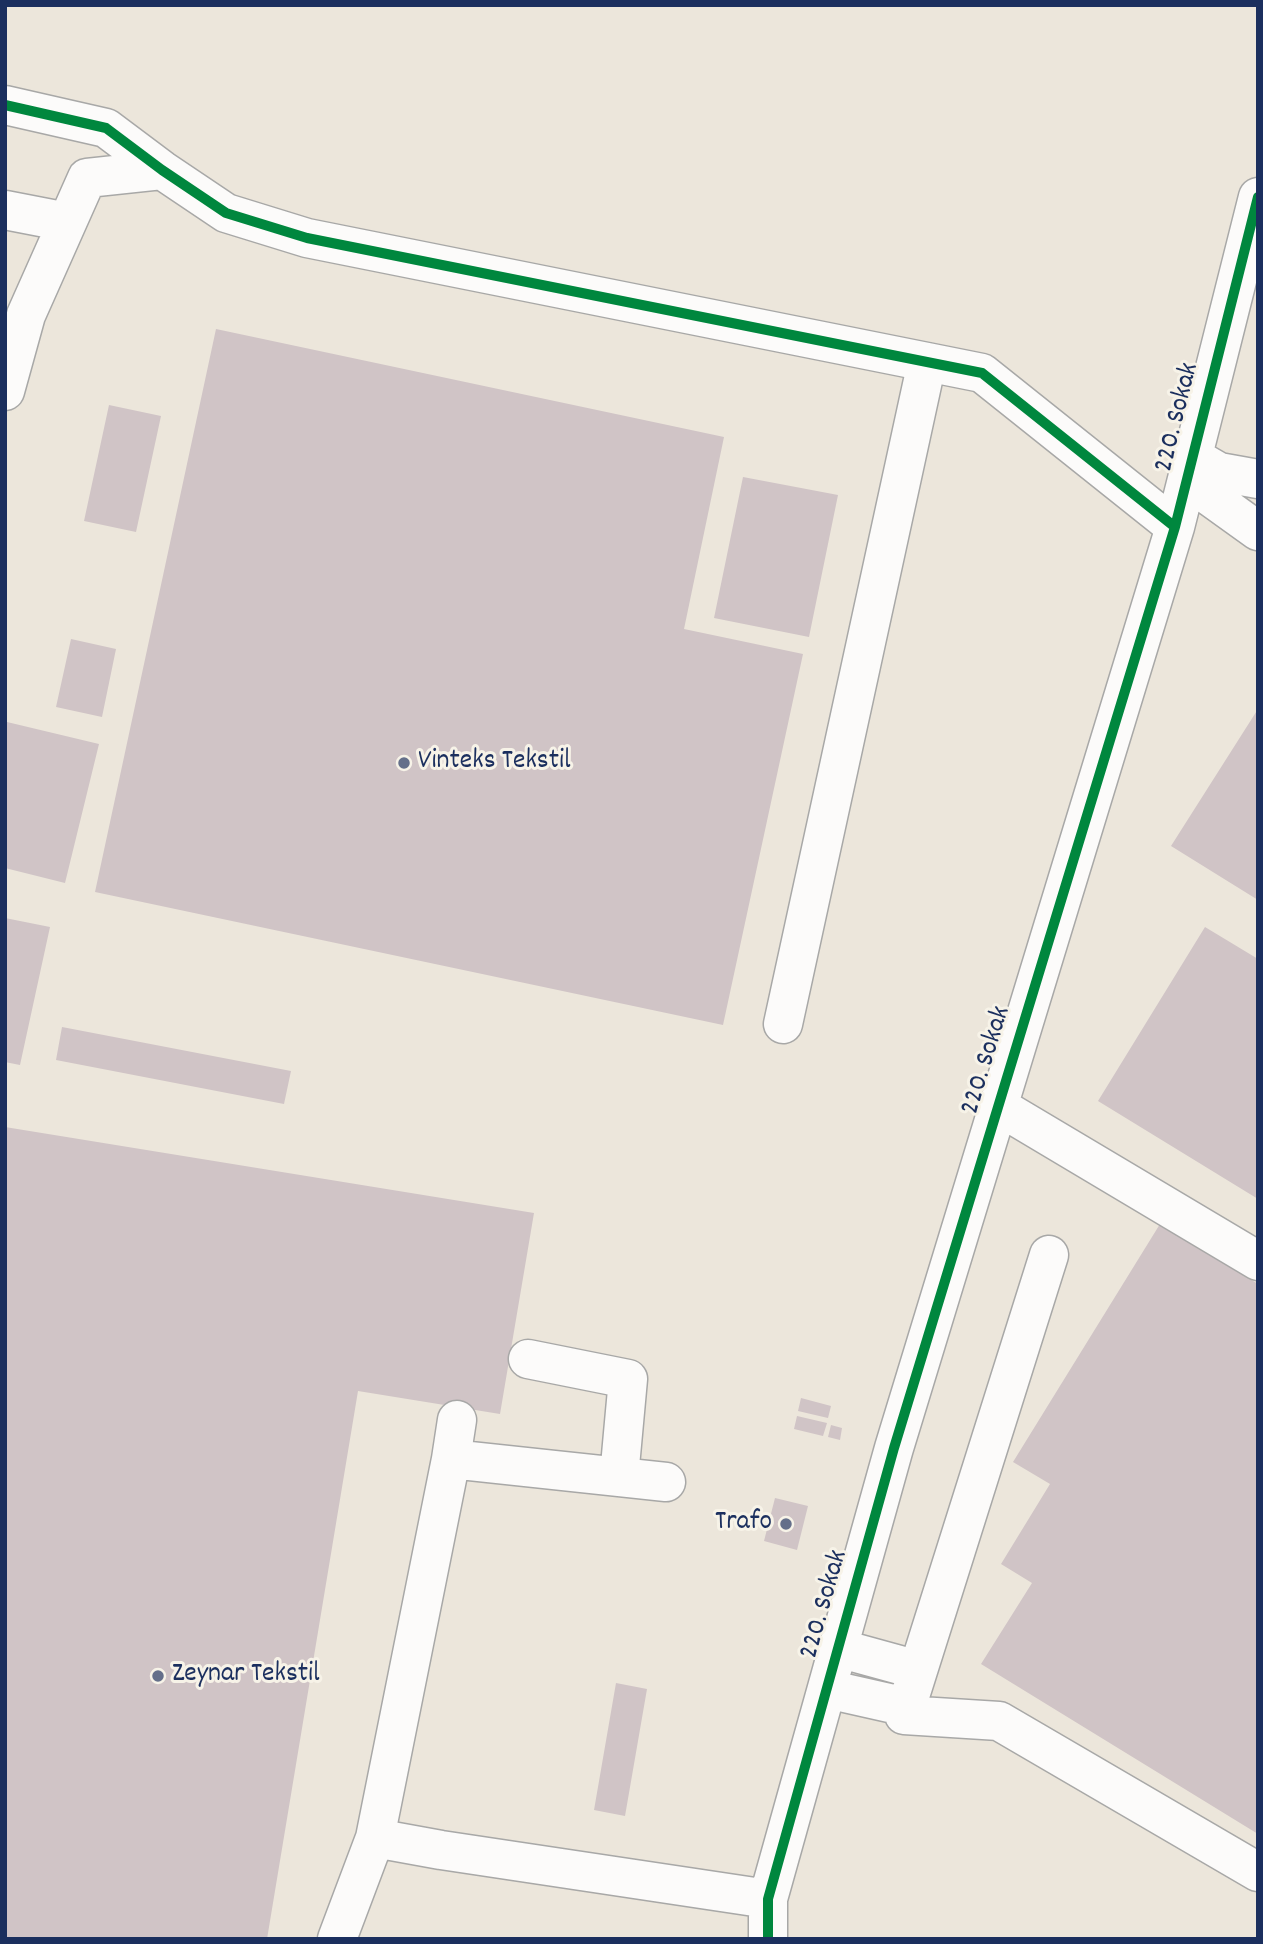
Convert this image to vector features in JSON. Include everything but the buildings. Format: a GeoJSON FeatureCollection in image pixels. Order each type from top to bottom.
{"type":"FeatureCollection","features":[{"type":"Feature","properties":{"kind":"street"},"geometry":{"type":"LineString","coordinates":[[5,105],[106,128],[226,213],[307,239],[982,373],[1175,527]]}},
{"type":"Feature","properties":{"kind":"street"},"geometry":{"type":"LineString","coordinates":[[5,391],[26,315],[87,178],[162,170]]}},
{"type":"Feature","properties":{"kind":"street","name":"220. Sokak"},"geometry":{"type":"LineString","coordinates":[[768,1939],[768,1899],[894,1448],[1175,527],[1258,197]]}},
{"type":"Feature","properties":{"kind":"street"},"geometry":{"type":"LineString","coordinates":[[5,210],[67,222]]}},
{"type":"Feature","properties":{"kind":"street"},"geometry":{"type":"LineString","coordinates":[[783,1024],[927,362]]}},
{"type":"Feature","properties":{"kind":"street"},"geometry":{"type":"LineString","coordinates":[[1190,469],[1258,479]]}},
{"type":"Feature","properties":{"kind":"street"},"geometry":{"type":"LineString","coordinates":[[1190,469],[1258,531]]}},
{"type":"Feature","properties":{"kind":"street"},"geometry":{"type":"LineString","coordinates":[[998,1106],[1258,1261]]}},
{"type":"Feature","properties":{"kind":"street"},"geometry":{"type":"LineString","coordinates":[[1049,1255],[904,1715],[999,1721],[1258,1872]]}},
{"type":"Feature","properties":{"kind":"street"},"geometry":{"type":"LineString","coordinates":[[528,1359],[628,1379],[619,1477]]}},
{"type":"Feature","properties":{"kind":"street"},"geometry":{"type":"LineString","coordinates":[[337,1939],[375,1838],[457,1420]]}},
{"type":"Feature","properties":{"kind":"street"},"geometry":{"type":"LineString","coordinates":[[451,1459],[666,1482]]}},
{"type":"Feature","properties":{"kind":"street"},"geometry":{"type":"LineString","coordinates":[[838,1648],[918,1670]]}},
{"type":"Feature","properties":{"kind":"street"},"geometry":{"type":"LineString","coordinates":[[827,1689],[907,1707]]}},
{"type":"Feature","properties":{"kind":"street"},"geometry":{"type":"LineString","coordinates":[[375,1838],[768,1899]]}},
{"type":"Feature","properties":{"kind":"cycle path"},"geometry":{"type":"LineString","coordinates":[[5,105],[106,128],[226,213],[307,238],[982,373],[1175,527]]}},
{"type":"Feature","properties":{"kind":"cycle path"},"geometry":{"type":"LineString","coordinates":[[768,1939],[768,1899],[894,1448],[1175,527],[1258,197]]}},
{"type":"Feature","properties":{"kind":"place","name":"Vinteks Tekstil"},"geometry":{"type":"Point","coordinates":[404,763]}},
{"type":"Feature","properties":{"kind":"place","name":"Trafo"},"geometry":{"type":"Point","coordinates":[786,1524]}},
{"type":"Feature","properties":{"kind":"place","name":"Zeynar Tekstil"},"geometry":{"type":"Point","coordinates":[158,1676]}}]}
